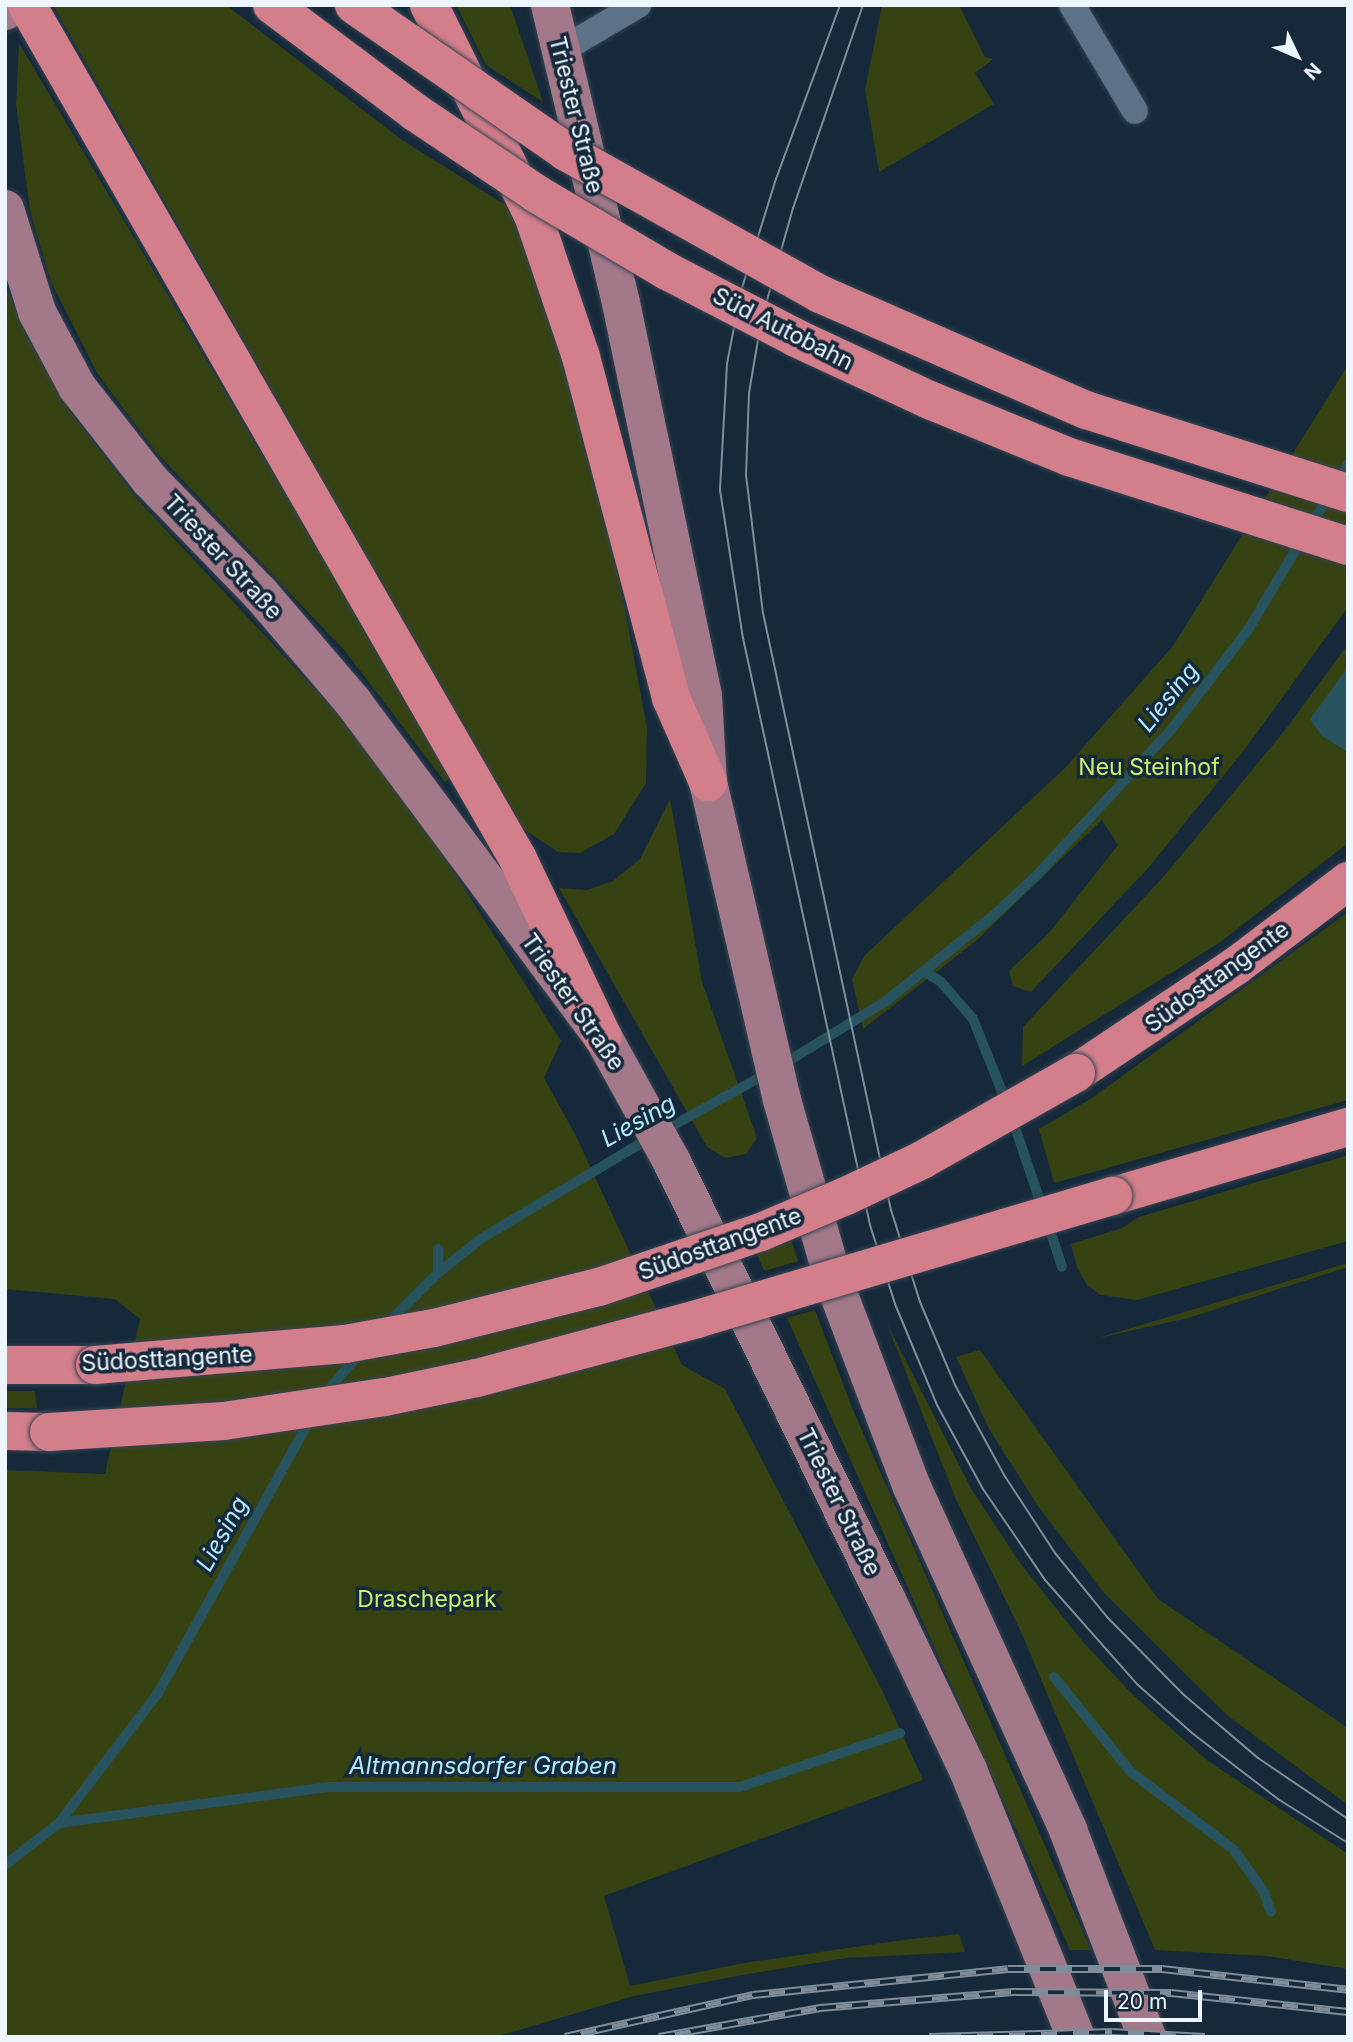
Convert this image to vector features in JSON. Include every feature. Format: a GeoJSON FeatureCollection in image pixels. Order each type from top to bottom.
{"type":"FeatureCollection","features":[{"type":"Feature","properties":{"kind":"highway"},"geometry":{"type":"LineString","coordinates":[[27,5],[517,859],[603,1037]]}},
{"type":"Feature","properties":{"kind":"highway","name":"Süd Autobahn"},"geometry":{"type":"LineString","coordinates":[[272,5],[415,112],[537,194],[667,271],[796,338],[932,401],[1069,457],[1348,546]]}},
{"type":"Feature","properties":{"kind":"highway","name":"Süd Autobahn"},"geometry":{"type":"LineString","coordinates":[[354,5],[566,152],[820,294],[1086,410],[1348,493]]}},
{"type":"Feature","properties":{"kind":"highway"},"geometry":{"type":"LineString","coordinates":[[429,5],[533,215],[582,357],[671,698],[708,782]]}},
{"type":"Feature","properties":{"kind":"highway","name":"Südosttangente"},"geometry":{"type":"LineString","coordinates":[[5,1365],[95,1365],[345,1343],[433,1328],[599,1287],[761,1231],[846,1196],[922,1160],[1076,1073],[1225,974],[1348,881]]}},
{"type":"Feature","properties":{"kind":"highway"},"geometry":{"type":"LineString","coordinates":[[5,1431],[48,1432],[224,1421],[385,1397],[477,1378],[696,1319],[1348,1127]]}},
{"type":"Feature","properties":{"kind":"main road"},"geometry":{"type":"LineString","coordinates":[[5,11],[7,5]]}},
{"type":"Feature","properties":{"kind":"main road","name":"Triester Straße"},"geometry":{"type":"LineString","coordinates":[[550,5],[621,303],[703,696],[708,782],[782,1100],[852,1338],[912,1488],[1068,1830],[1147,2037]]}},
{"type":"Feature","properties":{"kind":"main road","name":"Triester Straße"},"geometry":{"type":"LineString","coordinates":[[5,209],[37,313],[76,387],[150,480],[260,593],[353,702],[603,1037],[672,1162],[968,1770],[1076,2037]]}},
{"type":"Feature","properties":{"kind":"street"},"geometry":{"type":"LineString","coordinates":[[560,51],[638,5]]}},
{"type":"Feature","properties":{"kind":"street"},"geometry":{"type":"LineString","coordinates":[[1072,5],[1135,111]]}},
{"type":"Feature","properties":{"kind":"green space"},"geometry":{"type":"Polygon","coordinates":[[[53,5],[226,5],[402,140],[512,209],[561,352],[619,578],[647,728],[646,783],[614,834],[580,853],[558,852],[519,826],[53,5]]]}},
{"type":"Feature","properties":{"kind":"green space"},"geometry":{"type":"Polygon","coordinates":[[[456,5],[510,5],[543,102],[486,65],[456,5]]]}},
{"type":"Feature","properties":{"kind":"green space"},"geometry":{"type":"Polygon","coordinates":[[[882,5],[959,5],[985,57],[993,59],[975,73],[994,104],[879,172],[865,90],[882,5]]]}},
{"type":"Feature","properties":{"kind":"green space"},"geometry":{"type":"Polygon","coordinates":[[[19,43],[452,776],[445,782],[345,651],[156,452],[97,373],[51,282],[30,211],[16,104],[19,43]]]}},
{"type":"Feature","properties":{"kind":"green space","name":"Draschepark"},"geometry":{"type":"Polygon","coordinates":[[[5,284],[25,333],[69,410],[138,500],[339,715],[428,831],[561,1041],[544,1078],[575,1134],[682,1365],[725,1389],[883,1692],[923,1780],[604,1896],[630,1986],[744,1963],[959,1934],[965,1952],[846,1958],[742,1975],[634,1996],[495,2037],[5,2037],[5,1470],[105,1474],[140,1319],[115,1299],[5,1289],[5,284]]]}},
{"type":"Feature","properties":{"kind":"green space","name":"Neu Steinhof"},"geometry":{"type":"Polygon","coordinates":[[[1348,365],[1348,607],[1245,749],[1149,867],[1031,992],[1013,986],[1009,971],[1049,933],[1118,845],[1102,820],[977,940],[863,1029],[852,979],[865,955],[1065,768],[1173,646],[1348,365]]]}},
{"type":"Feature","properties":{"kind":"green space"},"geometry":{"type":"Polygon","coordinates":[[[1348,644],[1348,843],[1219,943],[1022,1066],[1023,1027],[1165,875],[1286,729],[1348,644]]]}},
{"type":"Feature","properties":{"kind":"green space"},"geometry":{"type":"Polygon","coordinates":[[[670,799],[702,982],[757,1138],[746,1154],[725,1158],[707,1147],[559,888],[587,890],[613,881],[640,859],[670,799]]]}},
{"type":"Feature","properties":{"kind":"green space"},"geometry":{"type":"Polygon","coordinates":[[[1348,912],[1348,1100],[1054,1183],[1039,1129],[1092,1098],[1348,912]]]}},
{"type":"Feature","properties":{"kind":"green space"},"geometry":{"type":"Polygon","coordinates":[[[1348,1155],[1348,1241],[1137,1300],[1101,1295],[1087,1285],[1077,1267],[1071,1244],[1122,1228],[1139,1217],[1348,1155]]]}},
{"type":"Feature","properties":{"kind":"green space"},"geometry":{"type":"Polygon","coordinates":[[[791,1240],[798,1261],[764,1271],[757,1254],[791,1240]]]}},
{"type":"Feature","properties":{"kind":"green space"},"geometry":{"type":"Polygon","coordinates":[[[1348,1263],[1348,1267],[1188,1318],[1098,1338],[1348,1263]]]}},
{"type":"Feature","properties":{"kind":"green space"},"geometry":{"type":"Polygon","coordinates":[[[815,1310],[853,1410],[1091,1950],[1070,1950],[787,1318],[815,1310]]]}},
{"type":"Feature","properties":{"kind":"green space"},"geometry":{"type":"Polygon","coordinates":[[[887,1324],[972,1490],[1020,1563],[1083,1642],[1133,1695],[1208,1761],[1348,1854],[1348,1969],[1267,1956],[1155,1950],[1022,1634],[955,1497],[887,1324]]]}},
{"type":"Feature","properties":{"kind":"green space"},"geometry":{"type":"Polygon","coordinates":[[[980,1350],[1158,1599],[1348,1728],[1348,1805],[1228,1716],[1104,1593],[1038,1506],[989,1429],[956,1357],[980,1350]]]}},
{"type":"Feature","properties":{"kind":"green space"},"geometry":{"type":"Polygon","coordinates":[[[5,1391],[35,1391],[37,1408],[5,1408],[5,1391]]]}},
{"type":"Feature","properties":{"kind":"shaded area"},"geometry":{"type":"Polygon","coordinates":[[[1348,667],[1348,752],[1322,736],[1310,719],[1348,667]]]}},
{"type":"Feature","properties":{"kind":"waterway","name":"Liesing"},"geometry":{"type":"LineString","coordinates":[[1337,482],[1348,464]]}},
{"type":"Feature","properties":{"kind":"waterway","name":"Liesing"},"geometry":{"type":"LineString","coordinates":[[1310,527],[1329,495]]}},
{"type":"Feature","properties":{"kind":"waterway","name":"Liesing"},"geometry":{"type":"LineString","coordinates":[[782,1065],[886,1001],[993,916],[1038,874],[1171,730],[1248,630],[1302,539]]}},
{"type":"Feature","properties":{"kind":"waterway"},"geometry":{"type":"LineString","coordinates":[[925,972],[941,982],[973,1019],[1007,1104]]}},
{"type":"Feature","properties":{"kind":"waterway","name":"Liesing"},"geometry":{"type":"LineString","coordinates":[[663,1131],[766,1074]]}},
{"type":"Feature","properties":{"kind":"waterway"},"geometry":{"type":"LineString","coordinates":[[1012,1118],[1043,1210]]}},
{"type":"Feature","properties":{"kind":"waterway","name":"Liesing"},"geometry":{"type":"LineString","coordinates":[[386,1325],[438,1273],[482,1238],[650,1138]]}},
{"type":"Feature","properties":{"kind":"waterway"},"geometry":{"type":"LineString","coordinates":[[1048,1224],[1062,1267]]}},
{"type":"Feature","properties":{"kind":"waterway"},"geometry":{"type":"LineString","coordinates":[[438,1249],[438,1273]]}},
{"type":"Feature","properties":{"kind":"waterway","name":"Liesing"},"geometry":{"type":"LineString","coordinates":[[324,1395],[359,1354]]}},
{"type":"Feature","properties":{"kind":"waterway","name":"Liesing"},"geometry":{"type":"LineString","coordinates":[[5,1865],[59,1823],[158,1693],[311,1418]]}},
{"type":"Feature","properties":{"kind":"waterway","name":"Altmannsdorfer Graben"},"geometry":{"type":"LineString","coordinates":[[1054,1677],[1131,1772],[1234,1850],[1264,1892],[1271,1912]]}},
{"type":"Feature","properties":{"kind":"waterway","name":"Altmannsdorfer Graben"},"geometry":{"type":"LineString","coordinates":[[59,1823],[330,1787],[740,1787],[900,1733]]}},
{"type":"Feature","properties":{"kind":"tram line"},"geometry":{"type":"LineString","coordinates":[[840,5],[775,182],[741,291],[727,364],[720,490],[743,638],[870,1225],[895,1304],[937,1405],[983,1489],[1045,1580],[1138,1685],[1192,1733],[1278,1799],[1348,1843]]}},
{"type":"Feature","properties":{"kind":"tram line"},"geometry":{"type":"LineString","coordinates":[[863,5],[793,208],[761,322],[749,393],[746,475],[763,613],[891,1210],[920,1302],[955,1385],[1004,1475],[1055,1553],[1107,1617],[1184,1695],[1258,1758],[1348,1819]]}},
{"type":"Feature","properties":{"kind":"railway"},"geometry":{"type":"LineString","coordinates":[[565,2037],[753,1995],[1008,1969],[1162,1969],[1348,1990]]}},
{"type":"Feature","properties":{"kind":"railway"},"geometry":{"type":"LineString","coordinates":[[659,2037],[820,2008],[1016,1992],[1171,1993],[1348,2012]]}},
{"type":"Feature","properties":{"kind":"railway"},"geometry":{"type":"LineString","coordinates":[[929,2037],[1112,2032],[1205,2037]]}}]}
